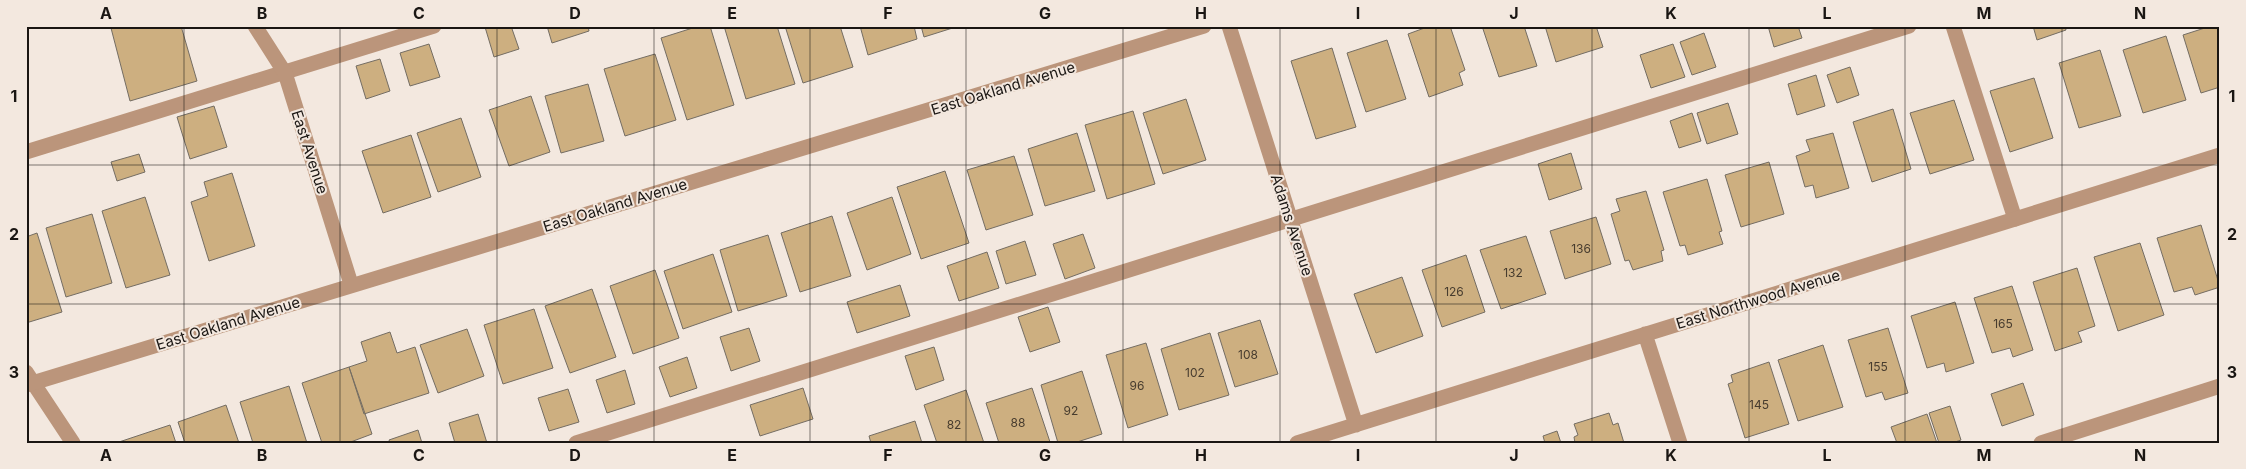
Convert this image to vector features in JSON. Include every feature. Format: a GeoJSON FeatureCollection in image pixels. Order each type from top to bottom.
{"type":"FeatureCollection","features":[{"type":"Feature","properties":{"kind":"street","name":"East Avenue"},"geometry":{"type":"LineString","coordinates":[[254,26],[285,73],[352,284]]}},
{"type":"Feature","properties":{"kind":"street"},"geometry":{"type":"LineString","coordinates":[[26,152],[434,26]]}},
{"type":"Feature","properties":{"kind":"street","name":"East Oakland Avenue"},"geometry":{"type":"LineString","coordinates":[[29,380],[1204,26]]}},
{"type":"Feature","properties":{"kind":"street","name":"Adams Avenue"},"geometry":{"type":"LineString","coordinates":[[1229,26],[1356,424]]}},
{"type":"Feature","properties":{"kind":"street"},"geometry":{"type":"LineString","coordinates":[[576,443],[1909,26]]}},
{"type":"Feature","properties":{"kind":"street"},"geometry":{"type":"LineString","coordinates":[[1953,26],[2015,219]]}},
{"type":"Feature","properties":{"kind":"street","name":"East Northwood Avenue"},"geometry":{"type":"LineString","coordinates":[[1297,443],[2220,155]]}},
{"type":"Feature","properties":{"kind":"street"},"geometry":{"type":"LineString","coordinates":[[1646,334],[1680,443]]}},
{"type":"Feature","properties":{"kind":"street"},"geometry":{"type":"LineString","coordinates":[[29,380],[73,443]]}},
{"type":"Feature","properties":{"kind":"street"},"geometry":{"type":"LineString","coordinates":[[2041,443],[2220,386]]}},
{"type":"Feature","properties":{"kind":"building"},"geometry":{"type":"Polygon","coordinates":[[[118,26],[181,26],[197,81],[130,101],[111,28],[118,26]]]}},
{"type":"Feature","properties":{"kind":"building"},"geometry":{"type":"Polygon","coordinates":[[[511,26],[519,49],[494,57],[485,27],[511,26]]]}},
{"type":"Feature","properties":{"kind":"building"},"geometry":{"type":"Polygon","coordinates":[[[547,26],[588,26],[589,31],[552,43],[547,26]]]}},
{"type":"Feature","properties":{"kind":"building"},"geometry":{"type":"Polygon","coordinates":[[[699,26],[710,26],[734,105],[687,120],[661,38],[699,26]]]}},
{"type":"Feature","properties":{"kind":"building"},"geometry":{"type":"Polygon","coordinates":[[[724,26],[777,26],[795,84],[746,99],[724,26]]]}},
{"type":"Feature","properties":{"kind":"building"},"geometry":{"type":"Polygon","coordinates":[[[785,26],[840,26],[853,67],[803,83],[785,26]]]}},
{"type":"Feature","properties":{"kind":"building"},"geometry":{"type":"Polygon","coordinates":[[[860,26],[914,26],[917,39],[868,55],[860,26]]]}},
{"type":"Feature","properties":{"kind":"building"},"geometry":{"type":"Polygon","coordinates":[[[921,26],[959,26],[924,37],[921,26]]]}},
{"type":"Feature","properties":{"kind":"building"},"geometry":{"type":"Polygon","coordinates":[[[1430,26],[1450,26],[1465,70],[1459,73],[1463,85],[1429,97],[1408,34],[1430,26]]]}},
{"type":"Feature","properties":{"kind":"building"},"geometry":{"type":"Polygon","coordinates":[[[1482,26],[1524,26],[1537,66],[1499,77],[1482,26]]]}},
{"type":"Feature","properties":{"kind":"building"},"geometry":{"type":"Polygon","coordinates":[[[1545,26],[1596,26],[1603,47],[1556,62],[1545,26]]]}},
{"type":"Feature","properties":{"kind":"building"},"geometry":{"type":"Polygon","coordinates":[[[1768,26],[1798,26],[1802,38],[1774,47],[1768,26]]]}},
{"type":"Feature","properties":{"kind":"building"},"geometry":{"type":"Polygon","coordinates":[[[2033,26],[2065,26],[2066,30],[2037,40],[2033,26]]]}},
{"type":"Feature","properties":{"kind":"building"},"geometry":{"type":"Polygon","coordinates":[[[2211,26],[2220,26],[2220,87],[2201,93],[2183,35],[2211,26]]]}},
{"type":"Feature","properties":{"kind":"building"},"geometry":{"type":"Polygon","coordinates":[[[1704,33],[1716,67],[1692,75],[1680,42],[1704,33]]]}},
{"type":"Feature","properties":{"kind":"building"},"geometry":{"type":"Polygon","coordinates":[[[2166,36],[2186,100],[2143,113],[2123,50],[2166,36]]]}},
{"type":"Feature","properties":{"kind":"building"},"geometry":{"type":"Polygon","coordinates":[[[1387,40],[1406,99],[1366,112],[1347,53],[1387,40]]]}},
{"type":"Feature","properties":{"kind":"building"},"geometry":{"type":"Polygon","coordinates":[[[429,44],[440,77],[410,86],[400,53],[429,44]]]}},
{"type":"Feature","properties":{"kind":"building"},"geometry":{"type":"Polygon","coordinates":[[[1673,44],[1685,77],[1651,88],[1640,55],[1673,44]]]}},
{"type":"Feature","properties":{"kind":"building"},"geometry":{"type":"Polygon","coordinates":[[[1332,48],[1356,127],[1316,139],[1291,61],[1332,48]]]}},
{"type":"Feature","properties":{"kind":"building"},"geometry":{"type":"Polygon","coordinates":[[[2100,50],[2121,116],[2079,128],[2059,63],[2100,50]]]}},
{"type":"Feature","properties":{"kind":"building"},"geometry":{"type":"Polygon","coordinates":[[[655,54],[676,120],[625,136],[604,69],[655,54]]]}},
{"type":"Feature","properties":{"kind":"building"},"geometry":{"type":"Polygon","coordinates":[[[380,59],[390,91],[366,99],[356,66],[380,59]]]}},
{"type":"Feature","properties":{"kind":"building"},"geometry":{"type":"Polygon","coordinates":[[[1850,67],[1859,95],[1837,103],[1827,75],[1850,67]]]}},
{"type":"Feature","properties":{"kind":"building"},"geometry":{"type":"Polygon","coordinates":[[[1816,75],[1825,106],[1797,115],[1788,84],[1816,75]]]}},
{"type":"Feature","properties":{"kind":"building"},"geometry":{"type":"Polygon","coordinates":[[[2034,78],[2053,138],[2010,152],[1990,91],[2034,78]]]}},
{"type":"Feature","properties":{"kind":"building"},"geometry":{"type":"Polygon","coordinates":[[[588,84],[604,141],[561,153],[545,96],[588,84]]]}},
{"type":"Feature","properties":{"kind":"building"},"geometry":{"type":"Polygon","coordinates":[[[531,96],[550,152],[509,166],[489,110],[531,96]]]}},
{"type":"Feature","properties":{"kind":"building"},"geometry":{"type":"Polygon","coordinates":[[[1186,99],[1206,160],[1163,174],[1143,113],[1186,99]]]}},
{"type":"Feature","properties":{"kind":"building"},"geometry":{"type":"Polygon","coordinates":[[[1954,100],[1974,160],[1930,174],[1910,113],[1954,100]]]}},
{"type":"Feature","properties":{"kind":"building"},"geometry":{"type":"Polygon","coordinates":[[[1728,103],[1738,134],[1707,144],[1697,113],[1728,103]]]}},
{"type":"Feature","properties":{"kind":"building"},"geometry":{"type":"Polygon","coordinates":[[[214,106],[227,147],[190,159],[177,117],[214,106]]]}},
{"type":"Feature","properties":{"kind":"building"},"geometry":{"type":"Polygon","coordinates":[[[1893,109],[1911,169],[1872,182],[1853,122],[1893,109]]]}},
{"type":"Feature","properties":{"kind":"building"},"geometry":{"type":"Polygon","coordinates":[[[1133,111],[1155,184],[1107,199],[1085,125],[1133,111]]]}},
{"type":"Feature","properties":{"kind":"building"},"geometry":{"type":"Polygon","coordinates":[[[1692,113],[1701,141],[1679,148],[1670,121],[1692,113]]]}},
{"type":"Feature","properties":{"kind":"building"},"geometry":{"type":"Polygon","coordinates":[[[461,118],[481,177],[438,192],[417,133],[461,118]]]}},
{"type":"Feature","properties":{"kind":"building"},"geometry":{"type":"Polygon","coordinates":[[[1077,133],[1095,191],[1045,206],[1028,149],[1077,133]]]}},
{"type":"Feature","properties":{"kind":"building"},"geometry":{"type":"Polygon","coordinates":[[[1833,133],[1849,188],[1816,198],[1813,185],[1805,187],[1796,156],[1810,151],[1806,140],[1833,133]]]}},
{"type":"Feature","properties":{"kind":"building"},"geometry":{"type":"Polygon","coordinates":[[[411,135],[431,197],[383,213],[362,151],[411,135]]]}},
{"type":"Feature","properties":{"kind":"building"},"geometry":{"type":"Polygon","coordinates":[[[1571,153],[1582,189],[1549,200],[1538,164],[1571,153]]]}},
{"type":"Feature","properties":{"kind":"building"},"geometry":{"type":"Polygon","coordinates":[[[139,154],[145,172],[117,181],[111,162],[139,154]]]}},
{"type":"Feature","properties":{"kind":"building"},"geometry":{"type":"Polygon","coordinates":[[[1014,156],[1033,215],[986,230],[967,170],[1014,156]]]}},
{"type":"Feature","properties":{"kind":"building"},"geometry":{"type":"Polygon","coordinates":[[[1769,162],[1784,214],[1741,227],[1725,175],[1769,162]]]}},
{"type":"Feature","properties":{"kind":"building"},"geometry":{"type":"Polygon","coordinates":[[[945,171],[969,243],[921,259],[897,187],[945,171]]]}},
{"type":"Feature","properties":{"kind":"building"},"geometry":{"type":"Polygon","coordinates":[[[232,173],[255,246],[209,261],[191,202],[208,196],[204,182],[232,173]]]}},
{"type":"Feature","properties":{"kind":"building"},"geometry":{"type":"Polygon","coordinates":[[[1707,179],[1722,231],[1719,232],[1723,244],[1688,255],[1685,245],[1680,246],[1663,192],[1707,179]]]}},
{"type":"Feature","properties":{"kind":"building"},"geometry":{"type":"Polygon","coordinates":[[[1646,191],[1664,250],[1661,251],[1663,261],[1633,270],[1629,260],[1625,261],[1611,214],[1620,211],[1616,199],[1646,191]]]}},
{"type":"Feature","properties":{"kind":"building"},"geometry":{"type":"Polygon","coordinates":[[[145,197],[170,275],[126,288],[102,211],[145,197]]]}},
{"type":"Feature","properties":{"kind":"building"},"geometry":{"type":"Polygon","coordinates":[[[892,197],[911,254],[867,270],[847,213],[892,197]]]}},
{"type":"Feature","properties":{"kind":"building"},"geometry":{"type":"Polygon","coordinates":[[[92,214],[112,283],[66,297],[46,228],[92,214]]]}},
{"type":"Feature","properties":{"kind":"building"},"geometry":{"type":"Polygon","coordinates":[[[832,216],[851,276],[800,292],[781,233],[832,216]]]}},
{"type":"Feature","properties":{"kind":"building"},"geometry":{"type":"Polygon","coordinates":[[[1596,217],[1611,264],[1565,279],[1550,231],[1596,217]]]}},
{"type":"Feature","properties":{"kind":"building"},"geometry":{"type":"Polygon","coordinates":[[[2201,225],[2220,287],[2195,295],[2192,287],[2174,292],[2157,238],[2201,225]]]}},
{"type":"Feature","properties":{"kind":"building"},"geometry":{"type":"Polygon","coordinates":[[[37,233],[62,312],[26,323],[26,237],[37,233]]]}},
{"type":"Feature","properties":{"kind":"building"},"geometry":{"type":"Polygon","coordinates":[[[1083,234],[1095,268],[1065,279],[1053,244],[1083,234]]]}},
{"type":"Feature","properties":{"kind":"building"},"geometry":{"type":"Polygon","coordinates":[[[768,235],[787,296],[738,311],[720,250],[768,235]]]}},
{"type":"Feature","properties":{"kind":"building"},"geometry":{"type":"Polygon","coordinates":[[[1526,236],[1546,294],[1501,309],[1480,250],[1526,236]]]}},
{"type":"Feature","properties":{"kind":"building"},"geometry":{"type":"Polygon","coordinates":[[[1025,241],[1036,275],[1006,284],[996,251],[1025,241]]]}},
{"type":"Feature","properties":{"kind":"building"},"geometry":{"type":"Polygon","coordinates":[[[2140,243],[2164,315],[2118,331],[2094,257],[2140,243]]]}},
{"type":"Feature","properties":{"kind":"building"},"geometry":{"type":"Polygon","coordinates":[[[987,252],[999,288],[959,301],[947,266],[987,252]]]}},
{"type":"Feature","properties":{"kind":"building"},"geometry":{"type":"Polygon","coordinates":[[[713,254],[732,312],[683,329],[664,271],[713,254]]]}},
{"type":"Feature","properties":{"kind":"building"},"geometry":{"type":"Polygon","coordinates":[[[1466,255],[1485,312],[1442,327],[1422,270],[1466,255]]]}},
{"type":"Feature","properties":{"kind":"building"},"geometry":{"type":"Polygon","coordinates":[[[2077,268],[2095,326],[2078,332],[2082,342],[2055,351],[2033,282],[2077,268]]]}},
{"type":"Feature","properties":{"kind":"building"},"geometry":{"type":"Polygon","coordinates":[[[655,270],[679,338],[633,354],[610,286],[655,270]]]}},
{"type":"Feature","properties":{"kind":"building"},"geometry":{"type":"Polygon","coordinates":[[[1402,277],[1423,336],[1376,353],[1354,294],[1402,277]]]}},
{"type":"Feature","properties":{"kind":"building"},"geometry":{"type":"Polygon","coordinates":[[[900,285],[910,316],[857,333],[847,302],[900,285]]]}},
{"type":"Feature","properties":{"kind":"building"},"geometry":{"type":"Polygon","coordinates":[[[2012,286],[2033,350],[2013,357],[2010,348],[1992,353],[1974,298],[2012,286]]]}},
{"type":"Feature","properties":{"kind":"building"},"geometry":{"type":"Polygon","coordinates":[[[592,289],[616,357],[570,373],[545,306],[592,289]]]}},
{"type":"Feature","properties":{"kind":"building"},"geometry":{"type":"Polygon","coordinates":[[[1955,302],[1974,363],[1946,372],[1944,363],[1927,368],[1911,316],[1955,302]]]}},
{"type":"Feature","properties":{"kind":"building"},"geometry":{"type":"Polygon","coordinates":[[[1048,307],[1060,342],[1030,352],[1018,317],[1048,307]]]}},
{"type":"Feature","properties":{"kind":"building"},"geometry":{"type":"Polygon","coordinates":[[[534,309],[553,368],[503,384],[484,325],[534,309]]]}},
{"type":"Feature","properties":{"kind":"building"},"geometry":{"type":"Polygon","coordinates":[[[1260,320],[1278,374],[1235,387],[1218,333],[1260,320]]]}},
{"type":"Feature","properties":{"kind":"building"},"geometry":{"type":"Polygon","coordinates":[[[749,328],[760,361],[731,371],[720,337],[749,328]]]}},
{"type":"Feature","properties":{"kind":"building"},"geometry":{"type":"Polygon","coordinates":[[[1888,328],[1908,393],[1885,400],[1882,392],[1866,397],[1848,340],[1888,328]]]}},
{"type":"Feature","properties":{"kind":"building"},"geometry":{"type":"Polygon","coordinates":[[[467,329],[484,376],[438,393],[420,345],[467,329]]]}},
{"type":"Feature","properties":{"kind":"building"},"geometry":{"type":"Polygon","coordinates":[[[390,332],[397,353],[415,347],[429,393],[364,414],[349,367],[367,361],[361,342],[390,332]]]}},
{"type":"Feature","properties":{"kind":"building"},"geometry":{"type":"Polygon","coordinates":[[[1210,333],[1229,395],[1179,410],[1161,349],[1210,333]]]}},
{"type":"Feature","properties":{"kind":"building"},"geometry":{"type":"Polygon","coordinates":[[[1146,343],[1168,415],[1128,428],[1106,355],[1146,343]]]}},
{"type":"Feature","properties":{"kind":"building"},"geometry":{"type":"Polygon","coordinates":[[[1823,345],[1843,407],[1798,421],[1778,360],[1823,345]]]}},
{"type":"Feature","properties":{"kind":"building"},"geometry":{"type":"Polygon","coordinates":[[[934,347],[944,380],[916,390],[905,356],[934,347]]]}},
{"type":"Feature","properties":{"kind":"building"},"geometry":{"type":"Polygon","coordinates":[[[687,357],[697,388],[670,397],[659,367],[687,357]]]}},
{"type":"Feature","properties":{"kind":"building"},"geometry":{"type":"Polygon","coordinates":[[[1769,362],[1789,424],[1745,438],[1728,384],[1733,382],[1731,375],[1769,362]]]}},
{"type":"Feature","properties":{"kind":"building"},"geometry":{"type":"Polygon","coordinates":[[[349,367],[372,434],[348,443],[322,443],[302,383],[349,367]]]}},
{"type":"Feature","properties":{"kind":"building"},"geometry":{"type":"Polygon","coordinates":[[[625,370],[635,404],[607,413],[596,380],[625,370]]]}},
{"type":"Feature","properties":{"kind":"building"},"geometry":{"type":"Polygon","coordinates":[[[1082,371],[1102,434],[1074,443],[1058,443],[1041,385],[1082,371]]]}},
{"type":"Feature","properties":{"kind":"building"},"geometry":{"type":"Polygon","coordinates":[[[2023,383],[2034,415],[2002,426],[1991,394],[2023,383]]]}},
{"type":"Feature","properties":{"kind":"building"},"geometry":{"type":"Polygon","coordinates":[[[289,386],[307,443],[253,443],[240,402],[289,386]]]}},
{"type":"Feature","properties":{"kind":"building"},"geometry":{"type":"Polygon","coordinates":[[[803,388],[813,419],[760,436],[750,405],[803,388]]]}},
{"type":"Feature","properties":{"kind":"building"},"geometry":{"type":"Polygon","coordinates":[[[1032,388],[1050,442],[999,443],[986,403],[1032,388]]]}},
{"type":"Feature","properties":{"kind":"building"},"geometry":{"type":"Polygon","coordinates":[[[568,389],[579,422],[549,431],[538,398],[568,389]]]}},
{"type":"Feature","properties":{"kind":"building"},"geometry":{"type":"Polygon","coordinates":[[[966,390],[984,443],[937,443],[924,405],[966,390]]]}},
{"type":"Feature","properties":{"kind":"building"},"geometry":{"type":"Polygon","coordinates":[[[226,405],[239,443],[185,443],[178,422],[226,405]]]}},
{"type":"Feature","properties":{"kind":"building"},"geometry":{"type":"Polygon","coordinates":[[[1950,406],[1961,440],[1952,443],[1939,443],[1929,413],[1950,406]]]}},
{"type":"Feature","properties":{"kind":"building"},"geometry":{"type":"Polygon","coordinates":[[[1609,413],[1613,425],[1618,423],[1624,443],[1575,443],[1574,437],[1578,435],[1574,424],[1609,413]]]}},
{"type":"Feature","properties":{"kind":"building"},"geometry":{"type":"Polygon","coordinates":[[[478,414],[487,443],[455,443],[449,423],[478,414]]]}},
{"type":"Feature","properties":{"kind":"building"},"geometry":{"type":"Polygon","coordinates":[[[1927,414],[1937,443],[1897,443],[1891,427],[1927,414]]]}},
{"type":"Feature","properties":{"kind":"building"},"geometry":{"type":"Polygon","coordinates":[[[915,421],[922,443],[871,443],[869,436],[915,421]]]}},
{"type":"Feature","properties":{"kind":"building"},"geometry":{"type":"Polygon","coordinates":[[[170,425],[176,443],[119,443],[119,442],[170,425]]]}},
{"type":"Feature","properties":{"kind":"building"},"geometry":{"type":"Polygon","coordinates":[[[418,430],[422,443],[390,443],[389,440],[418,430]]]}},
{"type":"Feature","properties":{"kind":"building"},"geometry":{"type":"Polygon","coordinates":[[[1557,431],[1561,443],[1545,443],[1543,436],[1557,431]]]}}]}
